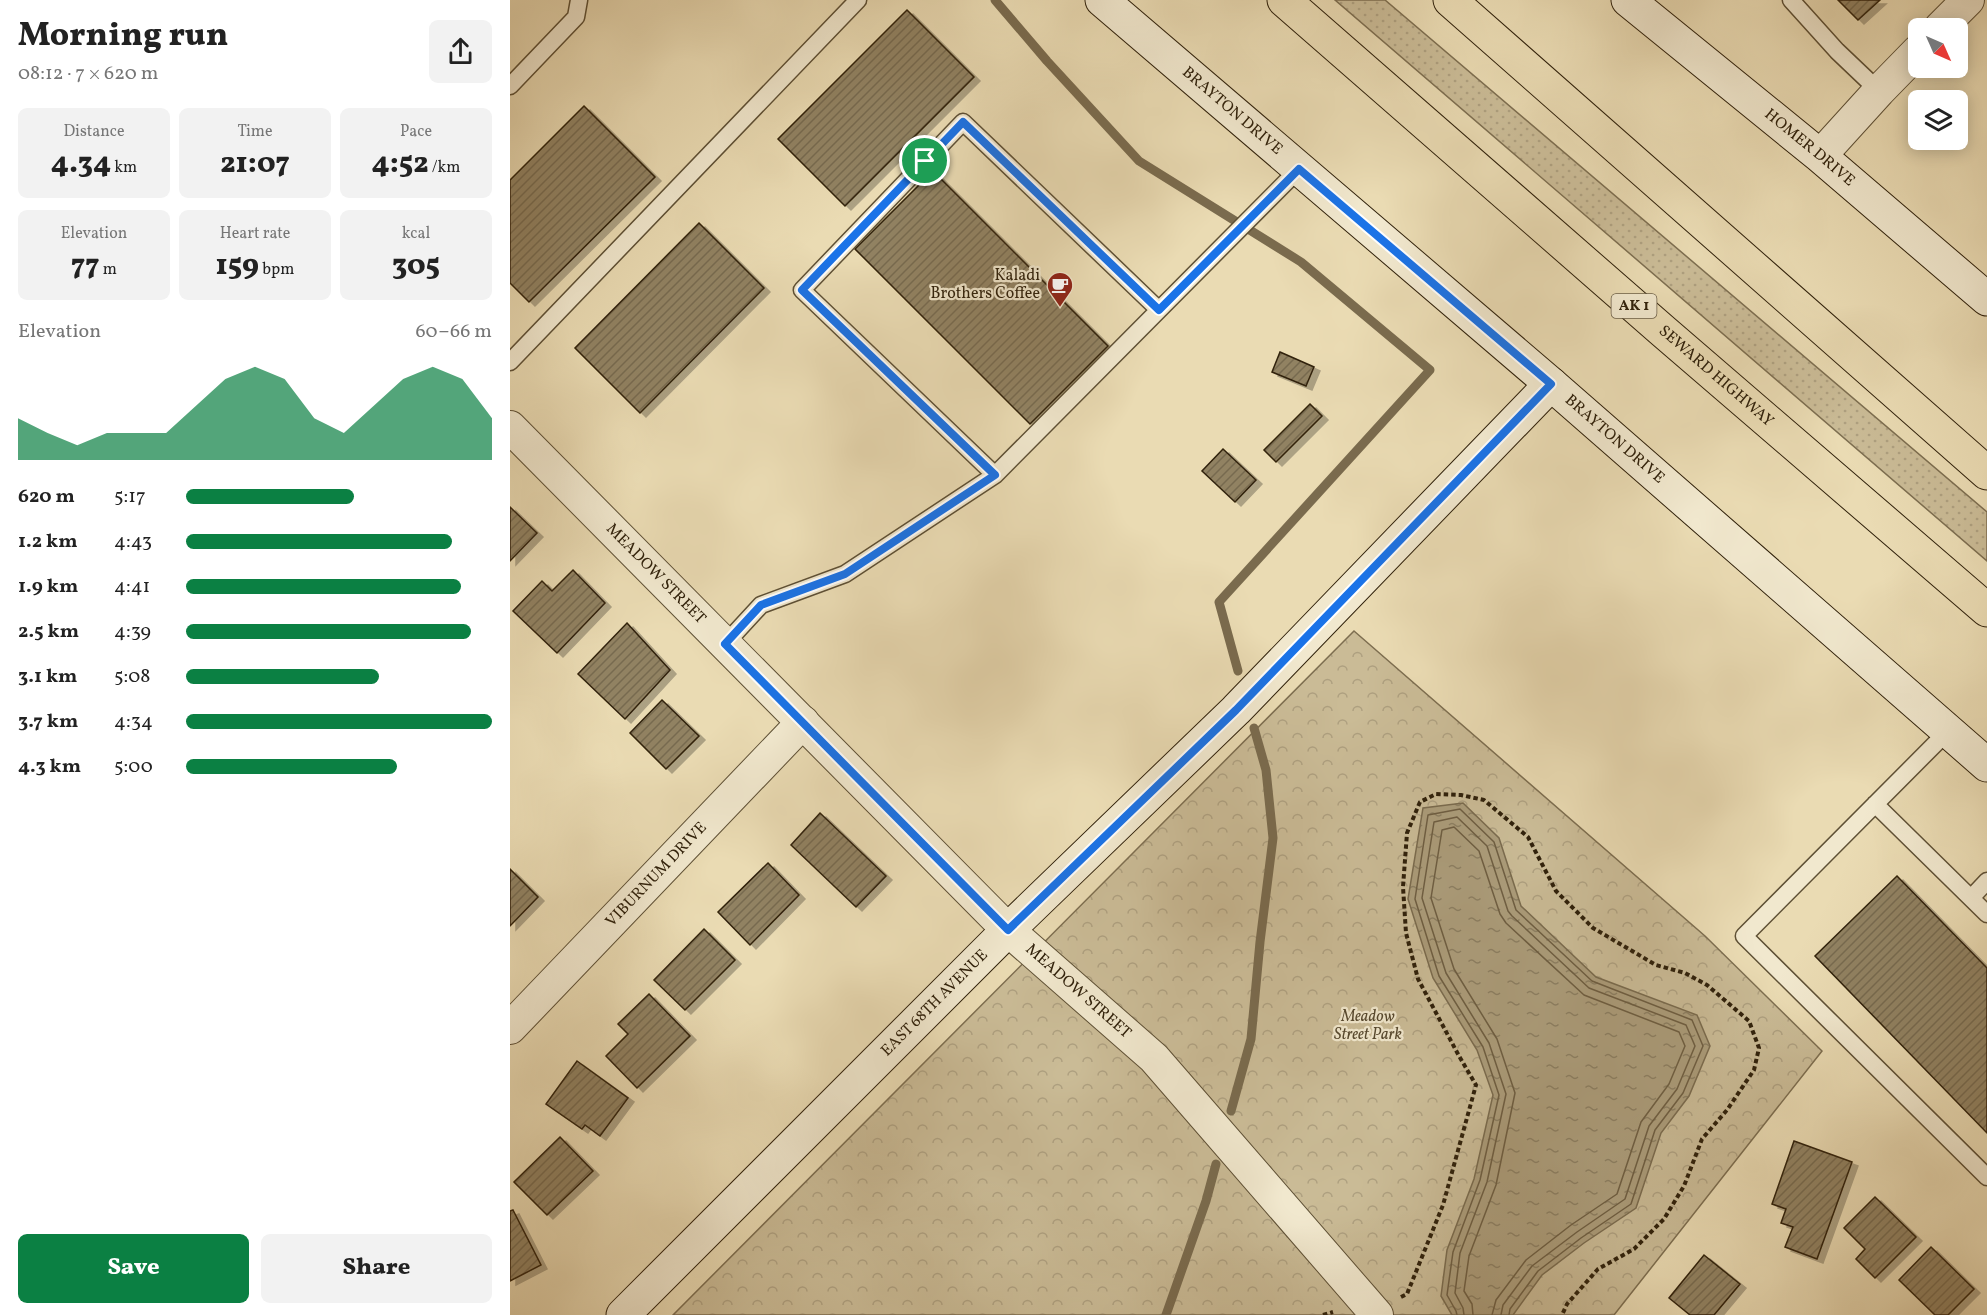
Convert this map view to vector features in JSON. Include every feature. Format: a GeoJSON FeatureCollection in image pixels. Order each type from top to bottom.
{"type":"FeatureCollection","features":[{"type":"Feature","properties":{"kind":"highway","name":"SEWARD HIGHWAY"},"geometry":{"type":"LineString","coordinates":[[1284,0],[1663,332],[1987,610]]}},
{"type":"Feature","properties":{"kind":"highway"},"geometry":{"type":"LineString","coordinates":[[1450,0],[1987,473]]}},
{"type":"Feature","properties":{"kind":"street","name":"BRAYTON DRIVE"},"geometry":{"type":"LineString","coordinates":[[1102,0],[1551,384],[1987,765]]}},
{"type":"Feature","properties":{"kind":"street","name":"HOMER DRIVE"},"geometry":{"type":"LineString","coordinates":[[1628,0],[1820,156],[1987,299]]}},
{"type":"Feature","properties":{"kind":"street"},"geometry":{"type":"LineString","coordinates":[[1950,18],[1968,0]]}},
{"type":"Feature","properties":{"kind":"street"},"geometry":{"type":"LineString","coordinates":[[1820,156],[1908,61]]}},
{"type":"Feature","properties":{"kind":"street","name":"EAST 68TH AVENUE"},"geometry":{"type":"LineString","coordinates":[[623,1315],[1008,930],[1236,710],[1551,384]]}},
{"type":"Feature","properties":{"kind":"street","name":"MEADOW STREET"},"geometry":{"type":"LineString","coordinates":[[510,427],[1008,930],[1154,1058],[1377,1315]]}},
{"type":"Feature","properties":{"kind":"street","name":"VIBURNUM DRIVE"},"geometry":{"type":"LineString","coordinates":[[510,1028],[804,722]]}},
{"type":"Feature","properties":{"kind":"lane"},"geometry":{"type":"LineString","coordinates":[[510,86],[576,17],[579,0]]}},
{"type":"Feature","properties":{"kind":"lane"},"geometry":{"type":"LineString","coordinates":[[510,362],[858,0]]}},
{"type":"Feature","properties":{"kind":"lane"},"geometry":{"type":"LineString","coordinates":[[1791,0],[1837,51],[1879,91]]}},
{"type":"Feature","properties":{"kind":"lane"},"geometry":{"type":"LineString","coordinates":[[995,475],[802,290],[963,122],[1159,310]]}},
{"type":"Feature","properties":{"kind":"lane"},"geometry":{"type":"LineString","coordinates":[[725,644],[761,605],[845,574],[995,475],[1299,169]]}},
{"type":"Feature","properties":{"kind":"lane"},"geometry":{"type":"LineString","coordinates":[[1948,731],[1744,936],[1987,1177]]}},
{"type":"Feature","properties":{"kind":"lane"},"geometry":{"type":"LineString","coordinates":[[1875,804],[1987,914]]}},
{"type":"Feature","properties":{"kind":"lane"},"geometry":{"type":"LineString","coordinates":[[1971,898],[1987,880]]}},
{"type":"Feature","properties":{"kind":"path"},"geometry":{"type":"LineString","coordinates":[[1407,1294],[1443,1205],[1476,1085],[1418,978],[1406,933],[1403,887],[1407,833],[1420,802],[1436,794],[1461,795],[1484,800],[1528,837],[1556,891],[1593,928],[1656,965],[1685,973],[1707,985],[1749,1021],[1759,1048],[1754,1070],[1727,1110],[1702,1139],[1684,1186],[1664,1219],[1634,1249],[1598,1269],[1567,1304],[1562,1315]]}},
{"type":"Feature","properties":{"kind":"green space"},"geometry":{"type":"Polygon","coordinates":[[[1335,0],[1385,0],[1987,512],[1987,561],[1335,0]]]}},
{"type":"Feature","properties":{"kind":"green space","name":"Meadow Street Park"},"geometry":{"type":"Polygon","coordinates":[[[1354,631],[1705,936],[1822,1051],[1614,1315],[673,1315],[1354,631]]]}},
{"type":"Feature","properties":{"kind":"water"},"geometry":{"type":"Polygon","coordinates":[[[1463,803],[1499,838],[1521,906],[1596,977],[1697,1015],[1710,1046],[1689,1096],[1661,1133],[1636,1208],[1542,1275],[1513,1315],[1452,1315],[1441,1296],[1447,1250],[1474,1179],[1493,1095],[1477,1050],[1433,978],[1408,899],[1423,808],[1463,803]]]}},
{"type":"Feature","properties":{"kind":"building"},"geometry":{"type":"Polygon","coordinates":[[[1838,0],[1880,0],[1858,20],[1838,0]]]}},
{"type":"Feature","properties":{"kind":"building"},"geometry":{"type":"Polygon","coordinates":[[[907,10],[974,77],[845,206],[778,139],[907,10]]]}},
{"type":"Feature","properties":{"kind":"building"},"geometry":{"type":"Polygon","coordinates":[[[584,106],[655,177],[529,302],[510,283],[510,180],[584,106]]]}},
{"type":"Feature","properties":{"kind":"building"},"geometry":{"type":"Polygon","coordinates":[[[933,171],[1108,346],[1030,424],[855,249],[933,171]]]}},
{"type":"Feature","properties":{"kind":"building"},"geometry":{"type":"Polygon","coordinates":[[[699,223],[764,288],[640,413],[575,348],[699,223]]]}},
{"type":"Feature","properties":{"kind":"building"},"geometry":{"type":"Polygon","coordinates":[[[1280,352],[1314,367],[1306,386],[1272,372],[1280,352]]]}},
{"type":"Feature","properties":{"kind":"building"},"geometry":{"type":"Polygon","coordinates":[[[1310,404],[1322,416],[1276,462],[1264,450],[1310,404]]]}},
{"type":"Feature","properties":{"kind":"building"},"geometry":{"type":"Polygon","coordinates":[[[1223,449],[1256,480],[1235,502],[1202,471],[1223,449]]]}},
{"type":"Feature","properties":{"kind":"building"},"geometry":{"type":"Polygon","coordinates":[[[510,507],[537,533],[510,561],[510,507]]]}},
{"type":"Feature","properties":{"kind":"building"},"geometry":{"type":"Polygon","coordinates":[[[573,570],[605,603],[557,653],[513,611],[542,581],[552,591],[573,570]]]}},
{"type":"Feature","properties":{"kind":"building"},"geometry":{"type":"Polygon","coordinates":[[[627,623],[670,670],[625,719],[578,674],[627,623]]]}},
{"type":"Feature","properties":{"kind":"building"},"geometry":{"type":"Polygon","coordinates":[[[662,700],[699,736],[666,769],[630,733],[662,700]]]}},
{"type":"Feature","properties":{"kind":"building"},"geometry":{"type":"Polygon","coordinates":[[[820,813],[886,876],[856,907],[791,845],[820,813]]]}},
{"type":"Feature","properties":{"kind":"building"},"geometry":{"type":"Polygon","coordinates":[[[768,863],[799,895],[750,945],[718,912],[768,863]]]}},
{"type":"Feature","properties":{"kind":"building"},"geometry":{"type":"Polygon","coordinates":[[[510,869],[538,897],[510,926],[510,869]]]}},
{"type":"Feature","properties":{"kind":"building"},"geometry":{"type":"Polygon","coordinates":[[[1897,876],[1987,968],[1987,1133],[1815,956],[1897,876]]]}},
{"type":"Feature","properties":{"kind":"building"},"geometry":{"type":"Polygon","coordinates":[[[704,929],[735,960],[685,1010],[654,980],[704,929]]]}},
{"type":"Feature","properties":{"kind":"building"},"geometry":{"type":"Polygon","coordinates":[[[649,994],[690,1036],[637,1088],[606,1056],[628,1034],[618,1024],[649,994]]]}},
{"type":"Feature","properties":{"kind":"building"},"geometry":{"type":"Polygon","coordinates":[[[577,1061],[628,1098],[600,1136],[585,1125],[582,1129],[546,1104],[577,1061]]]}},
{"type":"Feature","properties":{"kind":"building"},"geometry":{"type":"Polygon","coordinates":[[[560,1137],[593,1171],[547,1215],[514,1182],[560,1137]]]}},
{"type":"Feature","properties":{"kind":"building"},"geometry":{"type":"Polygon","coordinates":[[[1794,1141],[1852,1162],[1817,1259],[1785,1247],[1793,1227],[1781,1223],[1786,1209],[1772,1204],[1794,1141]]]}},
{"type":"Feature","properties":{"kind":"building"},"geometry":{"type":"Polygon","coordinates":[[[1875,1197],[1916,1237],[1875,1278],[1856,1259],[1865,1249],[1844,1228],[1875,1197]]]}},
{"type":"Feature","properties":{"kind":"building"},"geometry":{"type":"Polygon","coordinates":[[[513,1210],[541,1265],[510,1281],[510,1211],[513,1210]]]}},
{"type":"Feature","properties":{"kind":"building"},"geometry":{"type":"Polygon","coordinates":[[[1931,1247],[1974,1289],[1948,1315],[1935,1315],[1899,1280],[1931,1247]]]}},
{"type":"Feature","properties":{"kind":"building"},"geometry":{"type":"Polygon","coordinates":[[[1704,1255],[1740,1284],[1714,1315],[1690,1315],[1669,1298],[1704,1255]]]}},
{"type":"Feature","properties":{"kind":"waterway"},"geometry":{"type":"LineString","coordinates":[[995,0],[1047,61],[1139,161],[1301,262],[1430,370],[1219,602],[1238,671]]}},
{"type":"Feature","properties":{"kind":"waterway"},"geometry":{"type":"LineString","coordinates":[[1231,1111],[1251,1039],[1273,838],[1266,770],[1254,728]]}},
{"type":"Feature","properties":{"kind":"waterway"},"geometry":{"type":"LineString","coordinates":[[1166,1315],[1206,1201],[1216,1164]]}},
{"type":"Feature","properties":{"kind":"place","name":"Kaladi Brothers Coffee"},"geometry":{"type":"Point","coordinates":[1060,308]}},
{"type":"Feature","properties":{"kind":"route"},"geometry":{"type":"LineString","coordinates":[[963,122],[1159,310],[1299,169],[1551,384],[1236,710],[1008,930],[725,644],[761,605],[845,574],[995,475],[802,290],[925,161],[963,122]]}}]}
